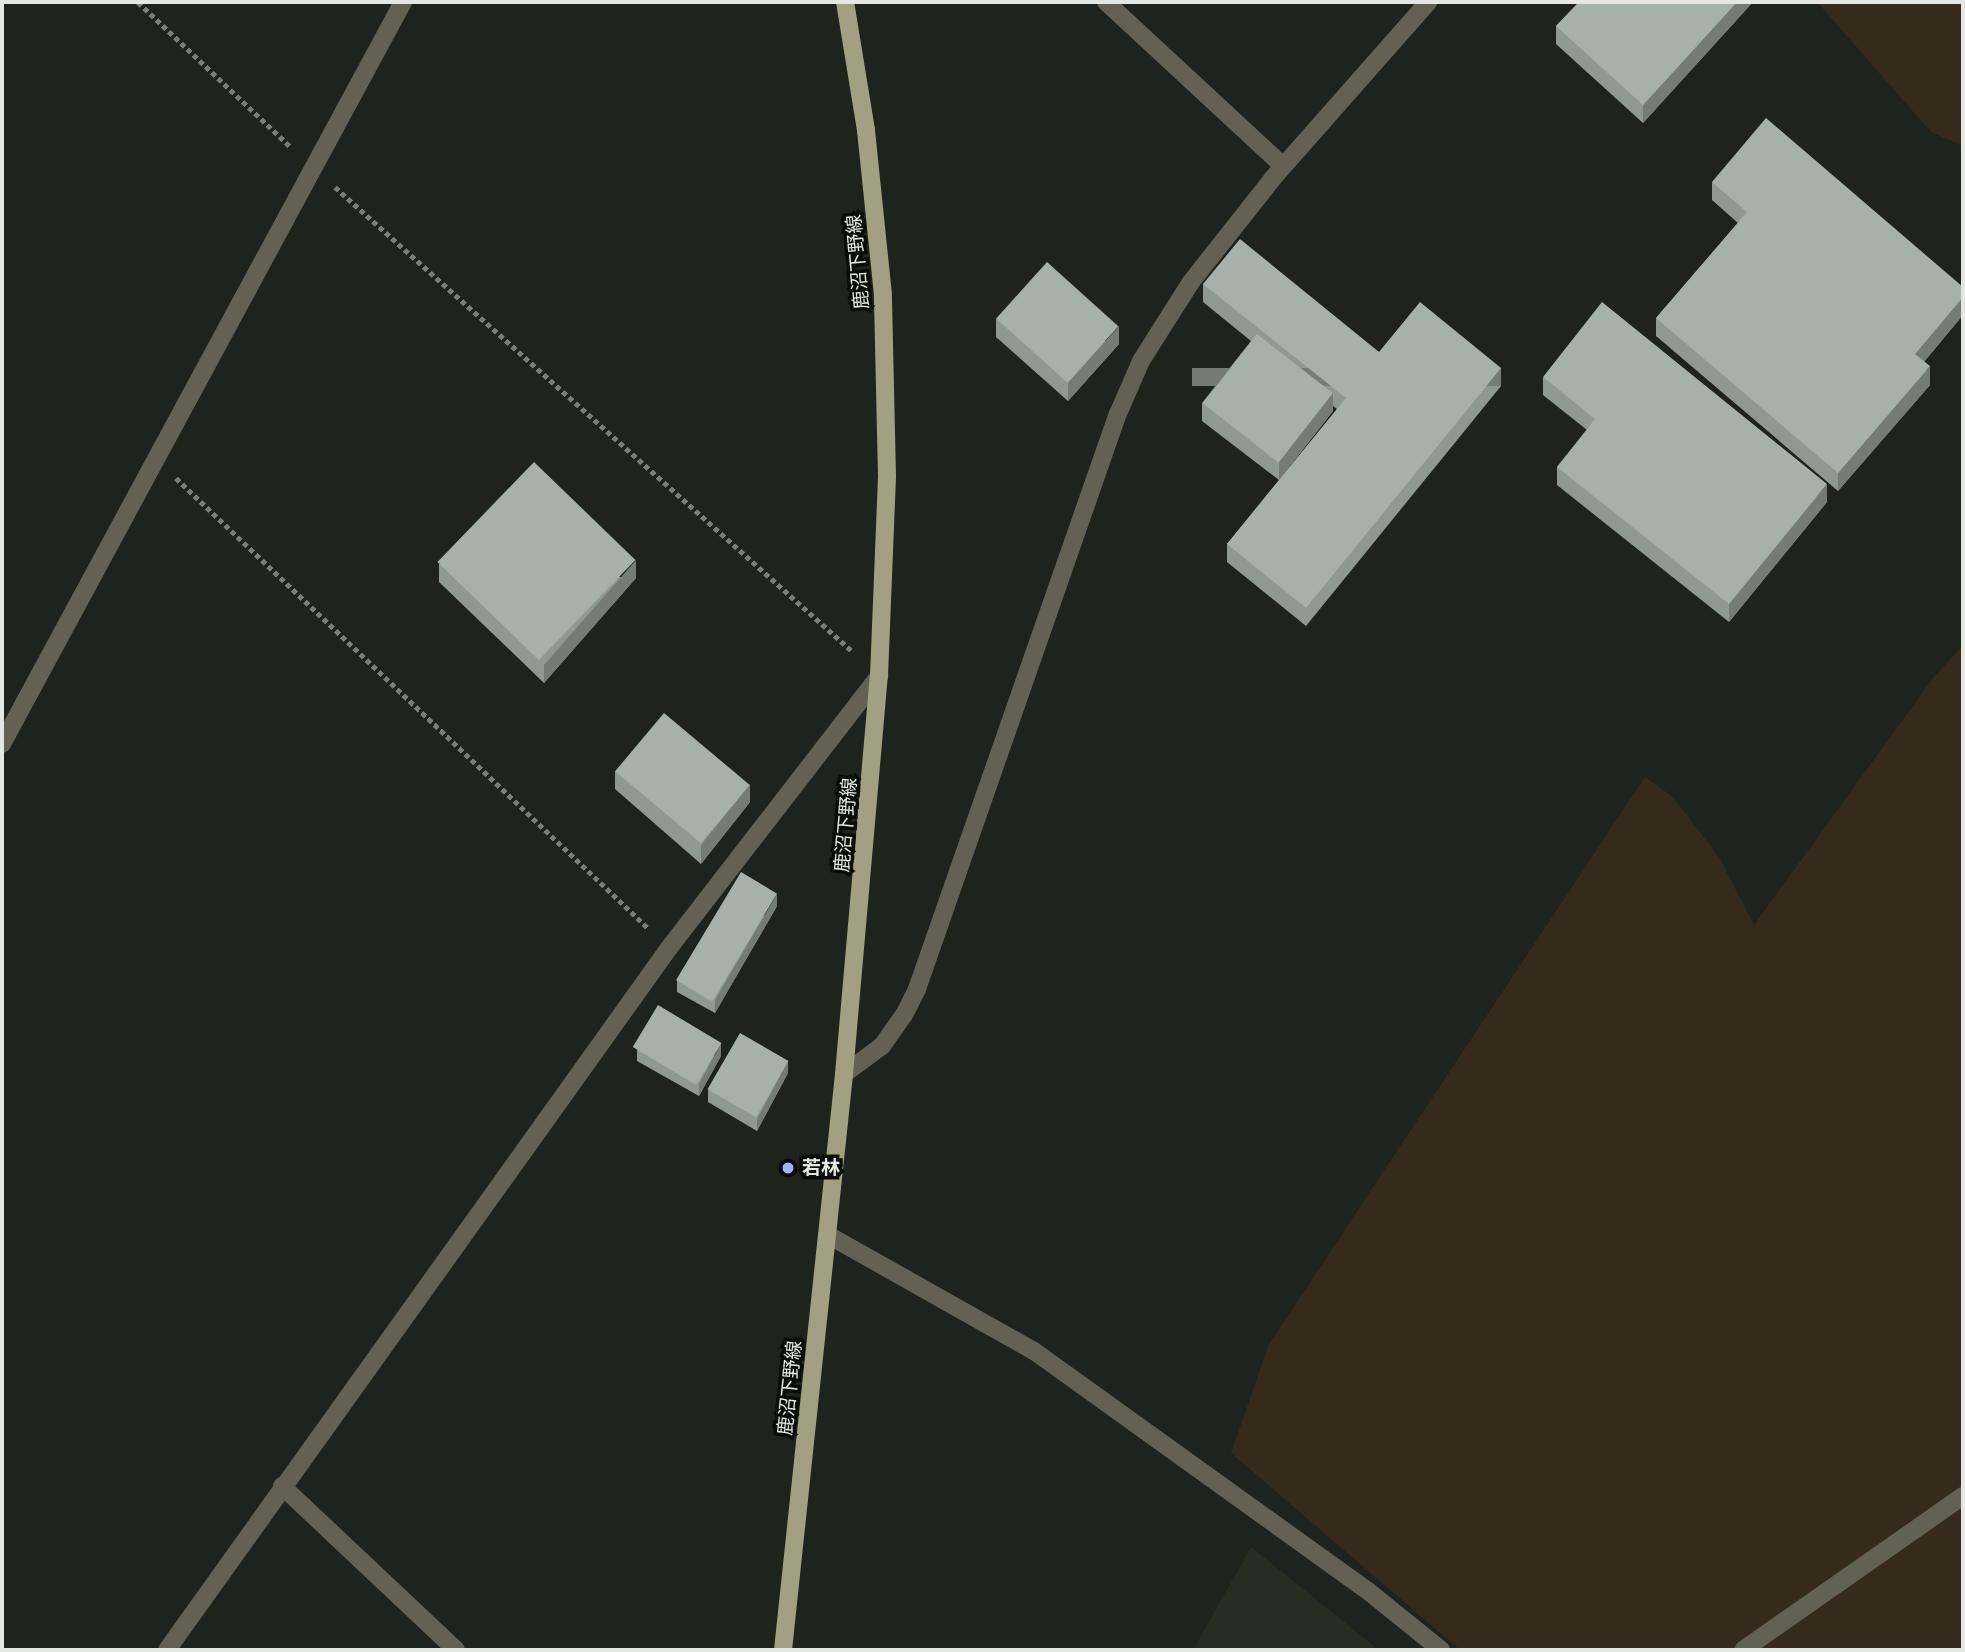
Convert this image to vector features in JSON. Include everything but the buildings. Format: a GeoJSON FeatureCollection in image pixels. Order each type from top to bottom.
{"type":"FeatureCollection","features":[{"type":"Feature","properties":{"kind":"main road","name":"鹿沼下野線"},"geometry":{"type":"LineString","coordinates":[[783,1650],[844,1074],[879,676],[887,476],[883,295],[866,130],[845,2]]}},
{"type":"Feature","properties":{"kind":"street"},"geometry":{"type":"LineString","coordinates":[[2,744],[92,582],[154,457],[403,2]]}},
{"type":"Feature","properties":{"kind":"street"},"geometry":{"type":"LineString","coordinates":[[1107,2],[1283,166]]}},
{"type":"Feature","properties":{"kind":"street"},"geometry":{"type":"LineString","coordinates":[[844,1074],[882,1046],[904,1015],[916,989],[1117,416],[1140,361],[1191,282],[1283,166],[1428,2]]}},
{"type":"Feature","properties":{"kind":"street"},"geometry":{"type":"LineString","coordinates":[[167,1650],[669,948],[879,676]]}},
{"type":"Feature","properties":{"kind":"street"},"geometry":{"type":"LineString","coordinates":[[828,1235],[1034,1351],[1368,1591],[1441,1650]]}},
{"type":"Feature","properties":{"kind":"street"},"geometry":{"type":"LineString","coordinates":[[282,1486],[456,1650]]}},
{"type":"Feature","properties":{"kind":"street"},"geometry":{"type":"LineString","coordinates":[[1742,1650],[1963,1496]]}},
{"type":"Feature","properties":{"kind":"path"},"geometry":{"type":"LineString","coordinates":[[138,2],[312,166],[879,676]]}},
{"type":"Feature","properties":{"kind":"path"},"geometry":{"type":"LineString","coordinates":[[154,457],[669,948]]}},
{"type":"Feature","properties":{"kind":"shaded area"},"geometry":{"type":"Polygon","coordinates":[[[1817,2],[1963,2],[1963,146],[1931,132],[1817,2]]]}},
{"type":"Feature","properties":{"kind":"shaded area"},"geometry":{"type":"Polygon","coordinates":[[[1963,645],[1963,1650],[1460,1650],[1231,1453],[1269,1344],[1645,777],[1673,797],[1719,857],[1754,925],[1933,678],[1963,645]]]}},
{"type":"Feature","properties":{"kind":"shaded area"},"geometry":{"type":"Polygon","coordinates":[[[1251,1547],[1379,1650],[1193,1650],[1251,1547]]]}},
{"type":"Feature","properties":{"kind":"place","name":"若林"},"geometry":{"type":"Point","coordinates":[788,1168]}}]}
